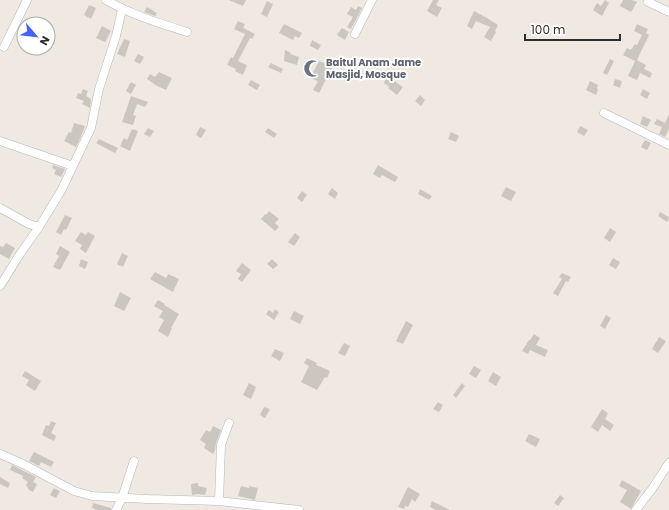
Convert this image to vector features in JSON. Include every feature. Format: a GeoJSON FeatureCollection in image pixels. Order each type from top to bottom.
{"type":"FeatureCollection","features":[{"type":"Feature","properties":{"kind":"street"},"geometry":{"type":"LineString","coordinates":[[4,47],[27,0]]}},
{"type":"Feature","properties":{"kind":"street"},"geometry":{"type":"LineString","coordinates":[[106,0],[122,9],[153,22],[187,32]]}},
{"type":"Feature","properties":{"kind":"street"},"geometry":{"type":"LineString","coordinates":[[355,34],[372,0]]}},
{"type":"Feature","properties":{"kind":"street"},"geometry":{"type":"LineString","coordinates":[[648,2],[669,12]]}},
{"type":"Feature","properties":{"kind":"street"},"geometry":{"type":"LineString","coordinates":[[0,286],[61,191],[91,128],[99,89],[116,36],[122,9]]}},
{"type":"Feature","properties":{"kind":"street"},"geometry":{"type":"LineString","coordinates":[[604,113],[669,145]]}},
{"type":"Feature","properties":{"kind":"street"},"geometry":{"type":"LineString","coordinates":[[0,141],[73,166]]}},
{"type":"Feature","properties":{"kind":"street"},"geometry":{"type":"LineString","coordinates":[[0,208],[29,224],[39,227]]}},
{"type":"Feature","properties":{"kind":"street"},"geometry":{"type":"LineString","coordinates":[[219,501],[221,445],[228,423]]}},
{"type":"Feature","properties":{"kind":"street"},"geometry":{"type":"LineString","coordinates":[[0,454],[74,491],[92,496],[219,501],[294,510]]}},
{"type":"Feature","properties":{"kind":"street"},"geometry":{"type":"LineString","coordinates":[[116,510],[122,498],[134,461]]}},
{"type":"Feature","properties":{"kind":"street"},"geometry":{"type":"LineString","coordinates":[[636,510],[669,462]]}},
{"type":"Feature","properties":{"kind":"building"},"geometry":{"type":"Polygon","coordinates":[[[229,0],[246,0],[243,6],[229,0]]]}},
{"type":"Feature","properties":{"kind":"building"},"geometry":{"type":"Polygon","coordinates":[[[433,0],[439,0],[436,5],[442,8],[437,17],[427,11],[433,0]]]}},
{"type":"Feature","properties":{"kind":"building"},"geometry":{"type":"Polygon","coordinates":[[[605,0],[609,3],[602,16],[593,10],[597,3],[601,6],[605,0]]]}},
{"type":"Feature","properties":{"kind":"building"},"geometry":{"type":"Polygon","coordinates":[[[623,0],[632,0],[637,2],[631,12],[620,6],[623,0]]]}},
{"type":"Feature","properties":{"kind":"building"},"geometry":{"type":"Polygon","coordinates":[[[267,1],[273,4],[267,17],[261,14],[267,1]]]}},
{"type":"Feature","properties":{"kind":"building"},"geometry":{"type":"Polygon","coordinates":[[[89,5],[96,8],[91,19],[84,15],[89,5]]]}},
{"type":"Feature","properties":{"kind":"building"},"geometry":{"type":"Polygon","coordinates":[[[358,6],[362,8],[351,29],[347,27],[353,17],[347,14],[351,7],[356,10],[358,6]]]}},
{"type":"Feature","properties":{"kind":"building"},"geometry":{"type":"Polygon","coordinates":[[[147,7],[157,13],[155,16],[144,12],[147,7]]]}},
{"type":"Feature","properties":{"kind":"building"},"geometry":{"type":"Polygon","coordinates":[[[474,11],[498,25],[491,41],[484,37],[490,27],[476,21],[472,29],[467,26],[474,11]]]}},
{"type":"Feature","properties":{"kind":"building"},"geometry":{"type":"Polygon","coordinates":[[[238,21],[245,24],[243,28],[255,34],[252,39],[250,38],[238,61],[247,65],[243,75],[235,71],[236,69],[227,65],[231,57],[233,58],[245,34],[234,29],[238,21]]]}},
{"type":"Feature","properties":{"kind":"building"},"geometry":{"type":"Polygon","coordinates":[[[284,24],[302,33],[299,38],[295,36],[293,40],[279,33],[284,24]]]}},
{"type":"Feature","properties":{"kind":"building"},"geometry":{"type":"Polygon","coordinates":[[[637,24],[648,29],[646,33],[649,35],[637,60],[646,65],[644,69],[652,73],[650,78],[640,73],[637,80],[628,76],[635,61],[623,55],[627,48],[631,50],[635,44],[637,45],[642,35],[634,31],[637,24]]]}},
{"type":"Feature","properties":{"kind":"building"},"geometry":{"type":"Polygon","coordinates":[[[102,26],[111,31],[105,42],[96,38],[102,26]]]}},
{"type":"Feature","properties":{"kind":"building"},"geometry":{"type":"Polygon","coordinates":[[[342,28],[349,32],[345,40],[337,35],[342,28]]]}},
{"type":"Feature","properties":{"kind":"building"},"geometry":{"type":"Polygon","coordinates":[[[124,39],[130,41],[125,57],[117,54],[124,39]]]}},
{"type":"Feature","properties":{"kind":"building"},"geometry":{"type":"Polygon","coordinates":[[[312,40],[321,45],[318,50],[310,46],[312,40]]]}},
{"type":"Feature","properties":{"kind":"building"},"geometry":{"type":"Polygon","coordinates":[[[285,50],[291,53],[290,54],[299,57],[297,65],[284,61],[285,50]]]}},
{"type":"Feature","properties":{"kind":"building"},"geometry":{"type":"Polygon","coordinates":[[[138,54],[144,57],[140,64],[134,61],[138,54]]]}},
{"type":"Feature","properties":{"kind":"building"},"geometry":{"type":"Polygon","coordinates":[[[610,59],[614,61],[607,75],[603,73],[610,59]]]}},
{"type":"Feature","properties":{"kind":"building"},"geometry":{"type":"Polygon","coordinates":[[[319,61],[333,66],[319,93],[313,90],[318,81],[310,78],[319,61]]]}},
{"type":"Feature","properties":{"kind":"building"},"geometry":{"type":"Polygon","coordinates":[[[271,63],[283,69],[281,73],[268,67],[271,63]]]}},
{"type":"Feature","properties":{"kind":"building"},"geometry":{"type":"Polygon","coordinates":[[[159,72],[172,78],[166,90],[147,79],[150,74],[155,77],[159,72]]]}},
{"type":"Feature","properties":{"kind":"building"},"geometry":{"type":"Polygon","coordinates":[[[386,78],[393,82],[393,80],[403,87],[397,95],[384,83],[386,78]]]}},
{"type":"Feature","properties":{"kind":"building"},"geometry":{"type":"Polygon","coordinates":[[[615,79],[622,81],[620,88],[613,85],[615,79]]]}},
{"type":"Feature","properties":{"kind":"building"},"geometry":{"type":"Polygon","coordinates":[[[251,80],[260,85],[257,90],[248,85],[251,80]]]}},
{"type":"Feature","properties":{"kind":"building"},"geometry":{"type":"Polygon","coordinates":[[[590,81],[598,85],[596,95],[586,90],[590,81]]]}},
{"type":"Feature","properties":{"kind":"building"},"geometry":{"type":"Polygon","coordinates":[[[131,82],[136,85],[131,94],[126,91],[131,82]]]}},
{"type":"Feature","properties":{"kind":"building"},"geometry":{"type":"Polygon","coordinates":[[[83,89],[88,91],[86,96],[91,99],[90,108],[82,104],[84,101],[76,98],[78,93],[81,94],[83,89]]]}},
{"type":"Feature","properties":{"kind":"building"},"geometry":{"type":"Polygon","coordinates":[[[643,89],[650,93],[647,99],[640,95],[643,89]]]}},
{"type":"Feature","properties":{"kind":"building"},"geometry":{"type":"Polygon","coordinates":[[[420,95],[425,100],[421,106],[415,101],[420,95]]]}},
{"type":"Feature","properties":{"kind":"building"},"geometry":{"type":"Polygon","coordinates":[[[131,96],[148,102],[145,107],[137,104],[133,115],[136,116],[133,125],[122,122],[131,96]]]}},
{"type":"Feature","properties":{"kind":"building"},"geometry":{"type":"Polygon","coordinates":[[[669,114],[669,129],[665,137],[659,134],[662,127],[654,124],[657,119],[665,123],[669,114]]]}},
{"type":"Feature","properties":{"kind":"building"},"geometry":{"type":"Polygon","coordinates":[[[643,116],[651,120],[647,127],[640,124],[643,116]]]}},
{"type":"Feature","properties":{"kind":"building"},"geometry":{"type":"Polygon","coordinates":[[[74,123],[85,126],[76,147],[64,141],[69,132],[71,133],[74,123]]]}},
{"type":"Feature","properties":{"kind":"building"},"geometry":{"type":"Polygon","coordinates":[[[580,126],[588,130],[584,136],[577,132],[580,126]]]}},
{"type":"Feature","properties":{"kind":"building"},"geometry":{"type":"Polygon","coordinates":[[[200,127],[206,130],[201,138],[196,135],[200,127]]]}},
{"type":"Feature","properties":{"kind":"building"},"geometry":{"type":"Polygon","coordinates":[[[148,128],[154,131],[150,137],[144,134],[148,128]]]}},
{"type":"Feature","properties":{"kind":"building"},"geometry":{"type":"Polygon","coordinates":[[[268,128],[277,134],[274,138],[265,132],[268,128]]]}},
{"type":"Feature","properties":{"kind":"building"},"geometry":{"type":"Polygon","coordinates":[[[132,129],[138,131],[130,151],[120,146],[124,138],[127,140],[132,129]]]}},
{"type":"Feature","properties":{"kind":"building"},"geometry":{"type":"Polygon","coordinates":[[[451,132],[459,136],[456,142],[448,139],[451,132]]]}},
{"type":"Feature","properties":{"kind":"building"},"geometry":{"type":"Polygon","coordinates":[[[99,139],[118,148],[115,153],[96,143],[99,139]]]}},
{"type":"Feature","properties":{"kind":"building"},"geometry":{"type":"Polygon","coordinates":[[[645,140],[651,143],[647,150],[641,147],[645,140]]]}},
{"type":"Feature","properties":{"kind":"building"},"geometry":{"type":"Polygon","coordinates":[[[53,165],[65,169],[61,177],[54,174],[56,170],[52,168],[53,165]]]}},
{"type":"Feature","properties":{"kind":"building"},"geometry":{"type":"Polygon","coordinates":[[[378,165],[398,177],[395,182],[382,175],[380,178],[373,174],[378,165]]]}},
{"type":"Feature","properties":{"kind":"building"},"geometry":{"type":"Polygon","coordinates":[[[506,187],[516,192],[511,201],[501,196],[506,187]]]}},
{"type":"Feature","properties":{"kind":"building"},"geometry":{"type":"Polygon","coordinates":[[[332,188],[338,193],[335,199],[328,194],[332,188]]]}},
{"type":"Feature","properties":{"kind":"building"},"geometry":{"type":"Polygon","coordinates":[[[420,189],[432,196],[429,200],[418,194],[420,189]]]}},
{"type":"Feature","properties":{"kind":"building"},"geometry":{"type":"Polygon","coordinates":[[[302,191],[307,195],[302,202],[297,198],[302,191]]]}},
{"type":"Feature","properties":{"kind":"building"},"geometry":{"type":"Polygon","coordinates":[[[269,211],[279,219],[275,223],[279,227],[275,231],[261,219],[269,211]]]}},
{"type":"Feature","properties":{"kind":"building"},"geometry":{"type":"Polygon","coordinates":[[[660,212],[669,217],[667,222],[658,216],[660,212]]]}},
{"type":"Feature","properties":{"kind":"building"},"geometry":{"type":"Polygon","coordinates":[[[65,215],[72,218],[66,230],[64,229],[61,235],[56,232],[65,215]]]}},
{"type":"Feature","properties":{"kind":"building"},"geometry":{"type":"Polygon","coordinates":[[[610,228],[616,232],[610,242],[604,238],[610,228]]]}},
{"type":"Feature","properties":{"kind":"building"},"geometry":{"type":"Polygon","coordinates":[[[81,232],[86,235],[88,232],[95,236],[86,253],[80,249],[82,245],[75,241],[81,232]]]}},
{"type":"Feature","properties":{"kind":"building"},"geometry":{"type":"Polygon","coordinates":[[[295,233],[300,237],[294,246],[288,242],[295,233]]]}},
{"type":"Feature","properties":{"kind":"building"},"geometry":{"type":"Polygon","coordinates":[[[6,243],[15,248],[9,259],[0,254],[0,246],[3,247],[6,243]]]}},
{"type":"Feature","properties":{"kind":"building"},"geometry":{"type":"Polygon","coordinates":[[[60,246],[70,252],[60,270],[53,267],[59,256],[56,254],[60,246]]]}},
{"type":"Feature","properties":{"kind":"building"},"geometry":{"type":"Polygon","coordinates":[[[122,253],[128,256],[123,267],[117,264],[122,253]]]}},
{"type":"Feature","properties":{"kind":"building"},"geometry":{"type":"Polygon","coordinates":[[[613,258],[620,262],[616,269],[609,265],[613,258]]]}},
{"type":"Feature","properties":{"kind":"building"},"geometry":{"type":"Polygon","coordinates":[[[81,259],[88,262],[85,269],[79,266],[81,259]]]}},
{"type":"Feature","properties":{"kind":"building"},"geometry":{"type":"Polygon","coordinates":[[[272,259],[278,265],[273,269],[267,264],[272,259]]]}},
{"type":"Feature","properties":{"kind":"building"},"geometry":{"type":"Polygon","coordinates":[[[242,263],[251,270],[242,282],[238,279],[241,274],[236,271],[242,263]]]}},
{"type":"Feature","properties":{"kind":"building"},"geometry":{"type":"Polygon","coordinates":[[[155,272],[166,278],[168,274],[179,279],[173,292],[150,279],[155,272]]]}},
{"type":"Feature","properties":{"kind":"building"},"geometry":{"type":"Polygon","coordinates":[[[562,273],[571,277],[568,282],[566,281],[558,296],[553,293],[562,279],[559,277],[562,273]]]}},
{"type":"Feature","properties":{"kind":"building"},"geometry":{"type":"Polygon","coordinates":[[[120,292],[131,298],[124,311],[114,306],[120,292]]]}},
{"type":"Feature","properties":{"kind":"building"},"geometry":{"type":"Polygon","coordinates":[[[158,300],[179,314],[168,337],[158,331],[164,320],[159,317],[163,311],[154,306],[158,300]]]}},
{"type":"Feature","properties":{"kind":"building"},"geometry":{"type":"Polygon","coordinates":[[[275,309],[279,312],[274,320],[266,314],[269,310],[273,313],[275,309]]]}},
{"type":"Feature","properties":{"kind":"building"},"geometry":{"type":"Polygon","coordinates":[[[294,311],[304,316],[300,324],[290,319],[294,311]]]}},
{"type":"Feature","properties":{"kind":"building"},"geometry":{"type":"Polygon","coordinates":[[[606,315],[611,318],[605,329],[600,326],[606,315]]]}},
{"type":"Feature","properties":{"kind":"building"},"geometry":{"type":"Polygon","coordinates":[[[406,321],[413,325],[403,344],[396,341],[406,321]]]}},
{"type":"Feature","properties":{"kind":"building"},"geometry":{"type":"Polygon","coordinates":[[[534,334],[540,338],[536,345],[548,350],[545,357],[530,350],[528,354],[522,351],[534,334]]]}},
{"type":"Feature","properties":{"kind":"building"},"geometry":{"type":"Polygon","coordinates":[[[659,337],[666,341],[658,353],[652,349],[659,337]]]}},
{"type":"Feature","properties":{"kind":"building"},"geometry":{"type":"Polygon","coordinates":[[[344,343],[350,346],[345,356],[338,353],[344,343]]]}},
{"type":"Feature","properties":{"kind":"building"},"geometry":{"type":"Polygon","coordinates":[[[275,349],[284,353],[280,361],[271,356],[275,349]]]}},
{"type":"Feature","properties":{"kind":"building"},"geometry":{"type":"Polygon","coordinates":[[[307,358],[317,363],[316,365],[330,371],[327,378],[325,377],[317,390],[301,382],[309,366],[304,363],[307,358]]]}},
{"type":"Feature","properties":{"kind":"building"},"geometry":{"type":"Polygon","coordinates":[[[474,366],[481,370],[476,378],[469,374],[474,366]]]}},
{"type":"Feature","properties":{"kind":"building"},"geometry":{"type":"Polygon","coordinates":[[[25,371],[41,381],[35,391],[26,385],[29,380],[22,376],[25,371]]]}},
{"type":"Feature","properties":{"kind":"building"},"geometry":{"type":"Polygon","coordinates":[[[493,372],[501,377],[496,386],[488,381],[493,372]]]}},
{"type":"Feature","properties":{"kind":"building"},"geometry":{"type":"Polygon","coordinates":[[[249,383],[256,387],[251,399],[243,395],[249,383]]]}},
{"type":"Feature","properties":{"kind":"building"},"geometry":{"type":"Polygon","coordinates":[[[462,383],[465,386],[456,398],[453,395],[462,383]]]}},
{"type":"Feature","properties":{"kind":"building"},"geometry":{"type":"Polygon","coordinates":[[[438,402],[443,405],[439,412],[433,409],[438,402]]]}},
{"type":"Feature","properties":{"kind":"building"},"geometry":{"type":"Polygon","coordinates":[[[264,407],[270,409],[265,418],[260,415],[264,407]]]}},
{"type":"Feature","properties":{"kind":"building"},"geometry":{"type":"Polygon","coordinates":[[[602,409],[608,413],[605,419],[614,425],[610,431],[602,425],[598,432],[591,427],[602,409]]]}},
{"type":"Feature","properties":{"kind":"building"},"geometry":{"type":"Polygon","coordinates":[[[51,421],[56,423],[51,433],[56,436],[54,441],[42,435],[46,425],[49,426],[51,421]]]}},
{"type":"Feature","properties":{"kind":"building"},"geometry":{"type":"Polygon","coordinates":[[[213,426],[221,430],[213,454],[204,448],[206,444],[200,440],[206,430],[210,432],[213,426]]]}},
{"type":"Feature","properties":{"kind":"building"},"geometry":{"type":"Polygon","coordinates":[[[529,434],[540,439],[536,447],[525,441],[529,434]]]}},
{"type":"Feature","properties":{"kind":"building"},"geometry":{"type":"Polygon","coordinates":[[[34,452],[54,462],[51,467],[41,462],[39,466],[29,461],[34,452]]]}},
{"type":"Feature","properties":{"kind":"building"},"geometry":{"type":"Polygon","coordinates":[[[12,465],[36,477],[33,482],[37,484],[33,492],[29,490],[26,485],[28,482],[22,478],[23,476],[10,470],[12,465]]]}},
{"type":"Feature","properties":{"kind":"building"},"geometry":{"type":"Polygon","coordinates":[[[0,477],[10,483],[8,488],[0,484],[0,477]]]}},
{"type":"Feature","properties":{"kind":"building"},"geometry":{"type":"Polygon","coordinates":[[[622,480],[641,491],[631,509],[620,502],[627,490],[619,486],[622,480]]]}},
{"type":"Feature","properties":{"kind":"building"},"geometry":{"type":"Polygon","coordinates":[[[198,483],[198,486],[207,488],[205,495],[192,495],[191,484],[198,483]]]}},
{"type":"Feature","properties":{"kind":"building"},"geometry":{"type":"Polygon","coordinates":[[[241,486],[258,488],[255,500],[238,496],[241,486]]]}},
{"type":"Feature","properties":{"kind":"building"},"geometry":{"type":"Polygon","coordinates":[[[408,487],[420,494],[415,502],[412,499],[408,507],[405,506],[404,509],[398,507],[408,487]]]}},
{"type":"Feature","properties":{"kind":"building"},"geometry":{"type":"Polygon","coordinates":[[[54,488],[60,491],[56,498],[50,495],[54,488]]]}},
{"type":"Feature","properties":{"kind":"building"},"geometry":{"type":"Polygon","coordinates":[[[560,495],[564,498],[558,506],[554,503],[560,495]]]}},
{"type":"Feature","properties":{"kind":"building"},"geometry":{"type":"Polygon","coordinates":[[[432,501],[450,510],[436,510],[430,507],[432,501]]]}},
{"type":"Feature","properties":{"kind":"building"},"geometry":{"type":"Polygon","coordinates":[[[93,503],[111,508],[111,510],[98,510],[92,508],[93,503]]]}},
{"type":"Feature","properties":{"kind":"place","name":"Baitul Anam Jame Masjid, Mosque"},"geometry":{"type":"Point","coordinates":[313,68]}}]}
